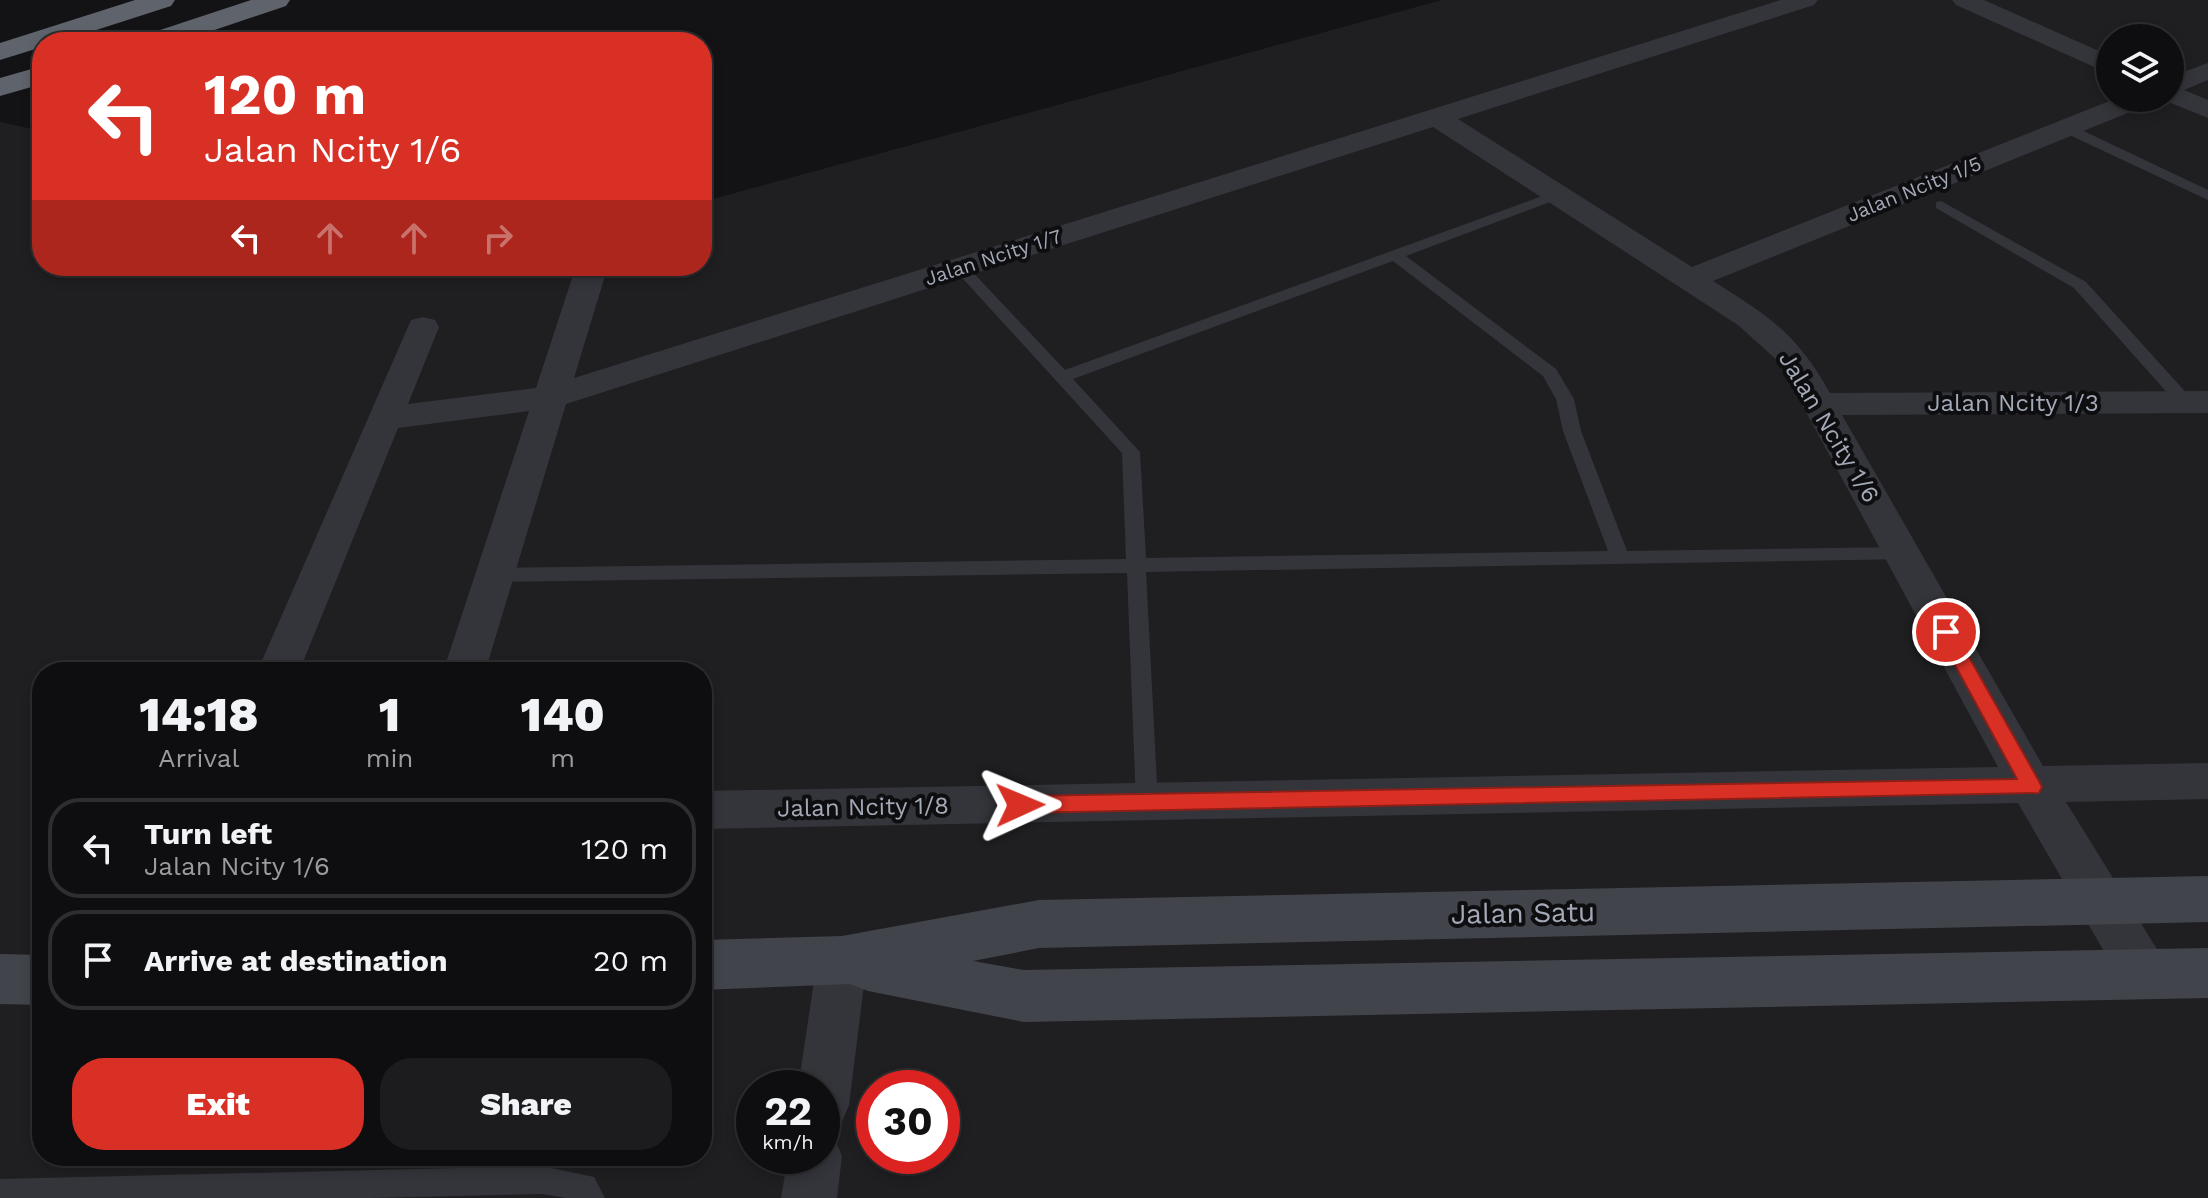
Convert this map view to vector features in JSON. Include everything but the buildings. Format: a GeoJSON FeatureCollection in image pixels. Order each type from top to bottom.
{"type":"FeatureCollection","features":[{"type":"Feature","properties":{"kind":"highway"},"geometry":{"type":"LineString","coordinates":[[33,32],[89,0]]}},
{"type":"Feature","properties":{"kind":"highway"},"geometry":{"type":"LineString","coordinates":[[60,32],[162,0]]}},
{"type":"Feature","properties":{"kind":"highway"},"geometry":{"type":"LineString","coordinates":[[117,32],[161,17],[183,0]]}},
{"type":"Feature","properties":{"kind":"highway"},"geometry":{"type":"LineString","coordinates":[[182,32],[277,0]]}},
{"type":"Feature","properties":{"kind":"highway"},"geometry":{"type":"LineString","coordinates":[[0,51],[32,33]]}},
{"type":"Feature","properties":{"kind":"highway"},"geometry":{"type":"LineString","coordinates":[[0,51],[32,41]]}},
{"type":"Feature","properties":{"kind":"highway"},"geometry":{"type":"LineString","coordinates":[[0,70],[32,60]]}},
{"type":"Feature","properties":{"kind":"highway"},"geometry":{"type":"LineString","coordinates":[[0,87],[32,78]]}},
{"type":"Feature","properties":{"kind":"main road","name":"Jalan Satu"},"geometry":{"type":"LineString","coordinates":[[712,965],[842,961],[1039,924],[2208,899]]}},
{"type":"Feature","properties":{"kind":"main road","name":"Jalan Satu"},"geometry":{"type":"LineString","coordinates":[[842,961],[1024,996],[2208,973]]}},
{"type":"Feature","properties":{"kind":"main road"},"geometry":{"type":"LineString","coordinates":[[0,979],[32,980]]}},
{"type":"Feature","properties":{"kind":"street","name":"Jalan Ncity 1/7"},"geometry":{"type":"LineString","coordinates":[[385,418],[550,397],[1806,0]]}},
{"type":"Feature","properties":{"kind":"street"},"geometry":{"type":"LineString","coordinates":[[1964,0],[2096,60]]}},
{"type":"Feature","properties":{"kind":"street"},"geometry":{"type":"LineString","coordinates":[[2184,80],[2208,71]]}},
{"type":"Feature","properties":{"kind":"street"},"geometry":{"type":"LineString","coordinates":[[2184,99],[2208,110]]}},
{"type":"Feature","properties":{"kind":"street","name":"Jalan Ncity 1/5"},"geometry":{"type":"LineString","coordinates":[[1688,280],[2106,112]]}},
{"type":"Feature","properties":{"kind":"street","name":"Jalan Ncity 1/6"},"geometry":{"type":"LineString","coordinates":[[1436,117],[1774,337],[1793,358],[2032,787],[2145,975]]}},
{"type":"Feature","properties":{"kind":"street"},"geometry":{"type":"LineString","coordinates":[[467,662],[589,276]]}},
{"type":"Feature","properties":{"kind":"street"},"geometry":{"type":"LineString","coordinates":[[282,662],[423,327]]}},
{"type":"Feature","properties":{"kind":"street","name":"Jalan Ncity 1/3"},"geometry":{"type":"LineString","coordinates":[[1819,404],[2197,402]]}},
{"type":"Feature","properties":{"kind":"street","name":"Jalan Ncity 1/8"},"geometry":{"type":"LineString","coordinates":[[712,810],[2032,787],[2208,781]]}},
{"type":"Feature","properties":{"kind":"street"},"geometry":{"type":"LineString","coordinates":[[827,1070],[842,961]]}},
{"type":"Feature","properties":{"kind":"street"},"geometry":{"type":"LineString","coordinates":[[809,1198],[812,1174]]}},
{"type":"Feature","properties":{"kind":"lane"},"geometry":{"type":"LineString","coordinates":[[2066,128],[2208,196]]}},
{"type":"Feature","properties":{"kind":"lane"},"geometry":{"type":"LineString","coordinates":[[1062,377],[1556,195]]}},
{"type":"Feature","properties":{"kind":"lane"},"geometry":{"type":"LineString","coordinates":[[1941,205],[2080,285],[2197,402]]}},
{"type":"Feature","properties":{"kind":"lane"},"geometry":{"type":"LineString","coordinates":[[1395,255],[1550,373],[1565,399],[1572,431],[1620,558]]}},
{"type":"Feature","properties":{"kind":"lane"},"geometry":{"type":"LineString","coordinates":[[960,267],[1131,452],[1147,803]]}},
{"type":"Feature","properties":{"kind":"lane"},"geometry":{"type":"LineString","coordinates":[[495,575],[1903,554]]}},
{"type":"Feature","properties":{"kind":"lane"},"geometry":{"type":"LineString","coordinates":[[0,1193],[542,1180],[584,1187],[591,1198]]}},
{"type":"Feature","properties":{"kind":"shaded area"},"geometry":{"type":"Polygon","coordinates":[[[1442,0],[2208,0],[2208,1198],[0,1198],[0,122],[32,129],[32,276],[712,276],[712,199],[1442,0]]]}},
{"type":"Feature","properties":{"kind":"route"},"geometry":{"type":"LineString","coordinates":[[1020,805],[2032,787],[1946,632]]}}]}
